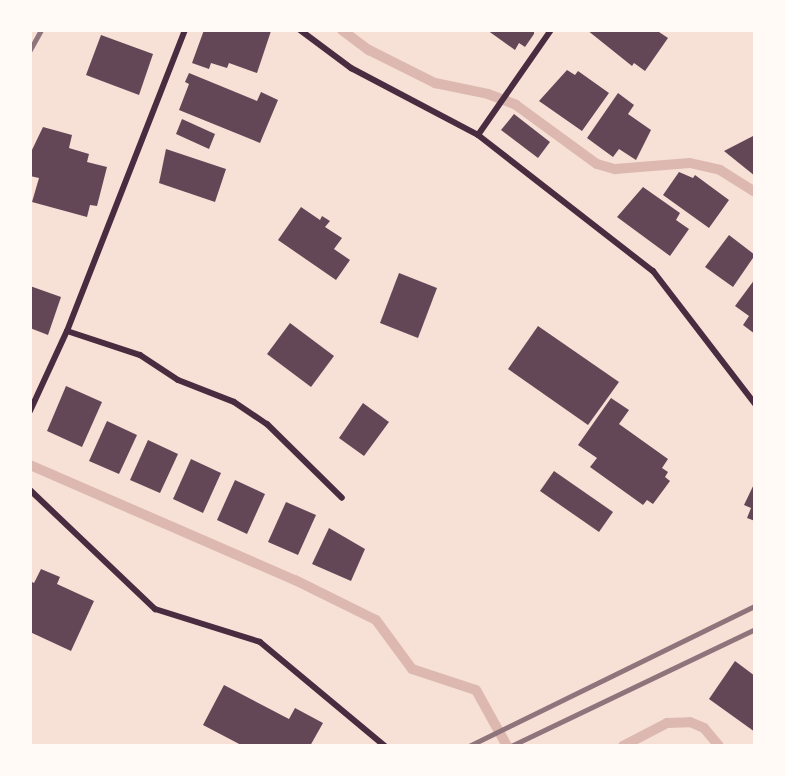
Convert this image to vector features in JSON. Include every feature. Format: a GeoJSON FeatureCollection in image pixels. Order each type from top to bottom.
{"type":"FeatureCollection","features":[{"type":"Feature","properties":{"kind":"street"},"geometry":{"type":"LineString","coordinates":[[30,411],[67,331],[185,30]]}},
{"type":"Feature","properties":{"kind":"street"},"geometry":{"type":"LineString","coordinates":[[300,30],[351,68],[478,135],[653,271],[755,404]]}},
{"type":"Feature","properties":{"kind":"street"},"geometry":{"type":"LineString","coordinates":[[478,135],[551,30]]}},
{"type":"Feature","properties":{"kind":"street"},"geometry":{"type":"LineString","coordinates":[[67,331],[140,355],[178,380],[234,402],[267,424],[342,498]]}},
{"type":"Feature","properties":{"kind":"street"},"geometry":{"type":"LineString","coordinates":[[30,490],[155,609],[260,642],[385,746]]}},
{"type":"Feature","properties":{"kind":"building"},"geometry":{"type":"Polygon","coordinates":[[[204,30],[271,31],[257,73],[229,63],[227,68],[211,63],[209,69],[192,63],[204,30]]]}},
{"type":"Feature","properties":{"kind":"building"},"geometry":{"type":"Polygon","coordinates":[[[487,30],[534,30],[534,34],[525,47],[519,43],[515,50],[487,30]]]}},
{"type":"Feature","properties":{"kind":"building"},"geometry":{"type":"Polygon","coordinates":[[[587,30],[656,30],[668,38],[645,71],[634,63],[632,66],[587,30]]]}},
{"type":"Feature","properties":{"kind":"building"},"geometry":{"type":"Polygon","coordinates":[[[101,35],[153,54],[139,95],[86,75],[101,35]]]}},
{"type":"Feature","properties":{"kind":"building"},"geometry":{"type":"Polygon","coordinates":[[[567,70],[575,75],[578,71],[609,93],[582,131],[539,101],[567,70]]]}},
{"type":"Feature","properties":{"kind":"building"},"geometry":{"type":"Polygon","coordinates":[[[189,73],[257,101],[261,92],[278,100],[260,143],[179,110],[189,84],[185,82],[189,73]]]}},
{"type":"Feature","properties":{"kind":"building"},"geometry":{"type":"Polygon","coordinates":[[[618,93],[634,105],[628,114],[651,130],[636,160],[619,149],[613,157],[587,138],[618,93]]]}},
{"type":"Feature","properties":{"kind":"building"},"geometry":{"type":"Polygon","coordinates":[[[514,114],[550,142],[538,158],[501,130],[514,114]]]}},
{"type":"Feature","properties":{"kind":"building"},"geometry":{"type":"Polygon","coordinates":[[[182,119],[215,134],[209,149],[176,134],[182,119]]]}},
{"type":"Feature","properties":{"kind":"building"},"geometry":{"type":"Polygon","coordinates":[[[43,127],[72,135],[69,148],[89,154],[87,162],[107,167],[97,206],[90,205],[87,217],[32,202],[39,178],[30,176],[30,154],[43,127]]]}},
{"type":"Feature","properties":{"kind":"building"},"geometry":{"type":"Polygon","coordinates":[[[755,135],[755,176],[724,151],[755,135]]]}},
{"type":"Feature","properties":{"kind":"building"},"geometry":{"type":"Polygon","coordinates":[[[166,149],[226,169],[215,202],[159,183],[166,149]]]}},
{"type":"Feature","properties":{"kind":"building"},"geometry":{"type":"Polygon","coordinates":[[[679,172],[693,178],[695,175],[729,200],[709,228],[663,195],[679,172]]]}},
{"type":"Feature","properties":{"kind":"building"},"geometry":{"type":"Polygon","coordinates":[[[643,187],[680,213],[676,220],[689,229],[670,256],[617,217],[643,187]]]}},
{"type":"Feature","properties":{"kind":"building"},"geometry":{"type":"Polygon","coordinates":[[[301,207],[320,220],[322,216],[330,221],[325,227],[342,238],[334,249],[350,260],[336,280],[278,240],[301,207]]]}},
{"type":"Feature","properties":{"kind":"building"},"geometry":{"type":"Polygon","coordinates":[[[729,235],[755,255],[733,287],[705,267],[729,235]]]}},
{"type":"Feature","properties":{"kind":"building"},"geometry":{"type":"Polygon","coordinates":[[[399,273],[437,288],[418,338],[380,323],[399,273]]]}},
{"type":"Feature","properties":{"kind":"building"},"geometry":{"type":"Polygon","coordinates":[[[755,279],[755,334],[743,325],[749,316],[735,306],[755,279]]]}},
{"type":"Feature","properties":{"kind":"building"},"geometry":{"type":"Polygon","coordinates":[[[30,286],[61,297],[48,335],[30,328],[30,286]]]}},
{"type":"Feature","properties":{"kind":"building"},"geometry":{"type":"Polygon","coordinates":[[[290,323],[334,356],[311,387],[267,354],[290,323]]]}},
{"type":"Feature","properties":{"kind":"building"},"geometry":{"type":"Polygon","coordinates":[[[538,326],[619,382],[588,425],[508,369],[538,326]]]}},
{"type":"Feature","properties":{"kind":"building"},"geometry":{"type":"Polygon","coordinates":[[[66,386],[102,402],[82,447],[47,431],[66,386]]]}},
{"type":"Feature","properties":{"kind":"building"},"geometry":{"type":"Polygon","coordinates":[[[611,398],[629,410],[619,424],[668,459],[662,468],[668,472],[665,477],[670,481],[653,504],[647,500],[643,505],[590,467],[597,458],[578,445],[611,398]]]}},
{"type":"Feature","properties":{"kind":"building"},"geometry":{"type":"Polygon","coordinates":[[[363,403],[389,422],[364,456],[339,438],[363,403]]]}},
{"type":"Feature","properties":{"kind":"building"},"geometry":{"type":"Polygon","coordinates":[[[107,421],[137,435],[119,474],[89,461],[107,421]]]}},
{"type":"Feature","properties":{"kind":"building"},"geometry":{"type":"Polygon","coordinates":[[[148,440],[178,454],[160,493],[130,480],[148,440]]]}},
{"type":"Feature","properties":{"kind":"building"},"geometry":{"type":"Polygon","coordinates":[[[191,459],[221,473],[203,513],[173,499],[191,459]]]}},
{"type":"Feature","properties":{"kind":"building"},"geometry":{"type":"Polygon","coordinates":[[[554,471],[613,512],[599,532],[540,491],[554,471]]]}},
{"type":"Feature","properties":{"kind":"building"},"geometry":{"type":"Polygon","coordinates":[[[235,480],[265,494],[247,534],[217,520],[235,480]]]}},
{"type":"Feature","properties":{"kind":"building"},"geometry":{"type":"Polygon","coordinates":[[[755,482],[755,521],[747,518],[751,508],[744,505],[755,482]]]}},
{"type":"Feature","properties":{"kind":"building"},"geometry":{"type":"Polygon","coordinates":[[[286,502],[316,515],[298,555],[268,542],[286,502]]]}},
{"type":"Feature","properties":{"kind":"building"},"geometry":{"type":"Polygon","coordinates":[[[329,528],[365,549],[351,581],[312,564],[329,528]]]}},
{"type":"Feature","properties":{"kind":"building"},"geometry":{"type":"Polygon","coordinates":[[[41,569],[60,577],[57,584],[94,601],[71,651],[30,632],[30,581],[34,583],[41,569]]]}},
{"type":"Feature","properties":{"kind":"building"},"geometry":{"type":"Polygon","coordinates":[[[735,661],[755,676],[755,732],[709,699],[735,661]]]}},
{"type":"Feature","properties":{"kind":"building"},"geometry":{"type":"Polygon","coordinates":[[[224,685],[289,719],[295,708],[323,723],[310,746],[243,746],[203,725],[224,685]]]}},
{"type":"Feature","properties":{"kind":"waterway"},"geometry":{"type":"LineString","coordinates":[[342,30],[369,50],[435,83],[488,94],[516,105],[597,164],[615,169],[690,163],[720,170],[755,192]]}},
{"type":"Feature","properties":{"kind":"waterway"},"geometry":{"type":"LineString","coordinates":[[30,465],[295,580],[376,620],[412,669],[476,690],[507,746]]}},
{"type":"Feature","properties":{"kind":"waterway"},"geometry":{"type":"LineString","coordinates":[[623,746],[667,723],[690,722],[704,728],[719,746]]}},
{"type":"Feature","properties":{"kind":"railway"},"geometry":{"type":"LineString","coordinates":[[30,50],[41,30]]}},
{"type":"Feature","properties":{"kind":"railway"},"geometry":{"type":"LineString","coordinates":[[469,746],[755,606]]}},
{"type":"Feature","properties":{"kind":"railway"},"geometry":{"type":"LineString","coordinates":[[511,746],[755,629]]}}]}
